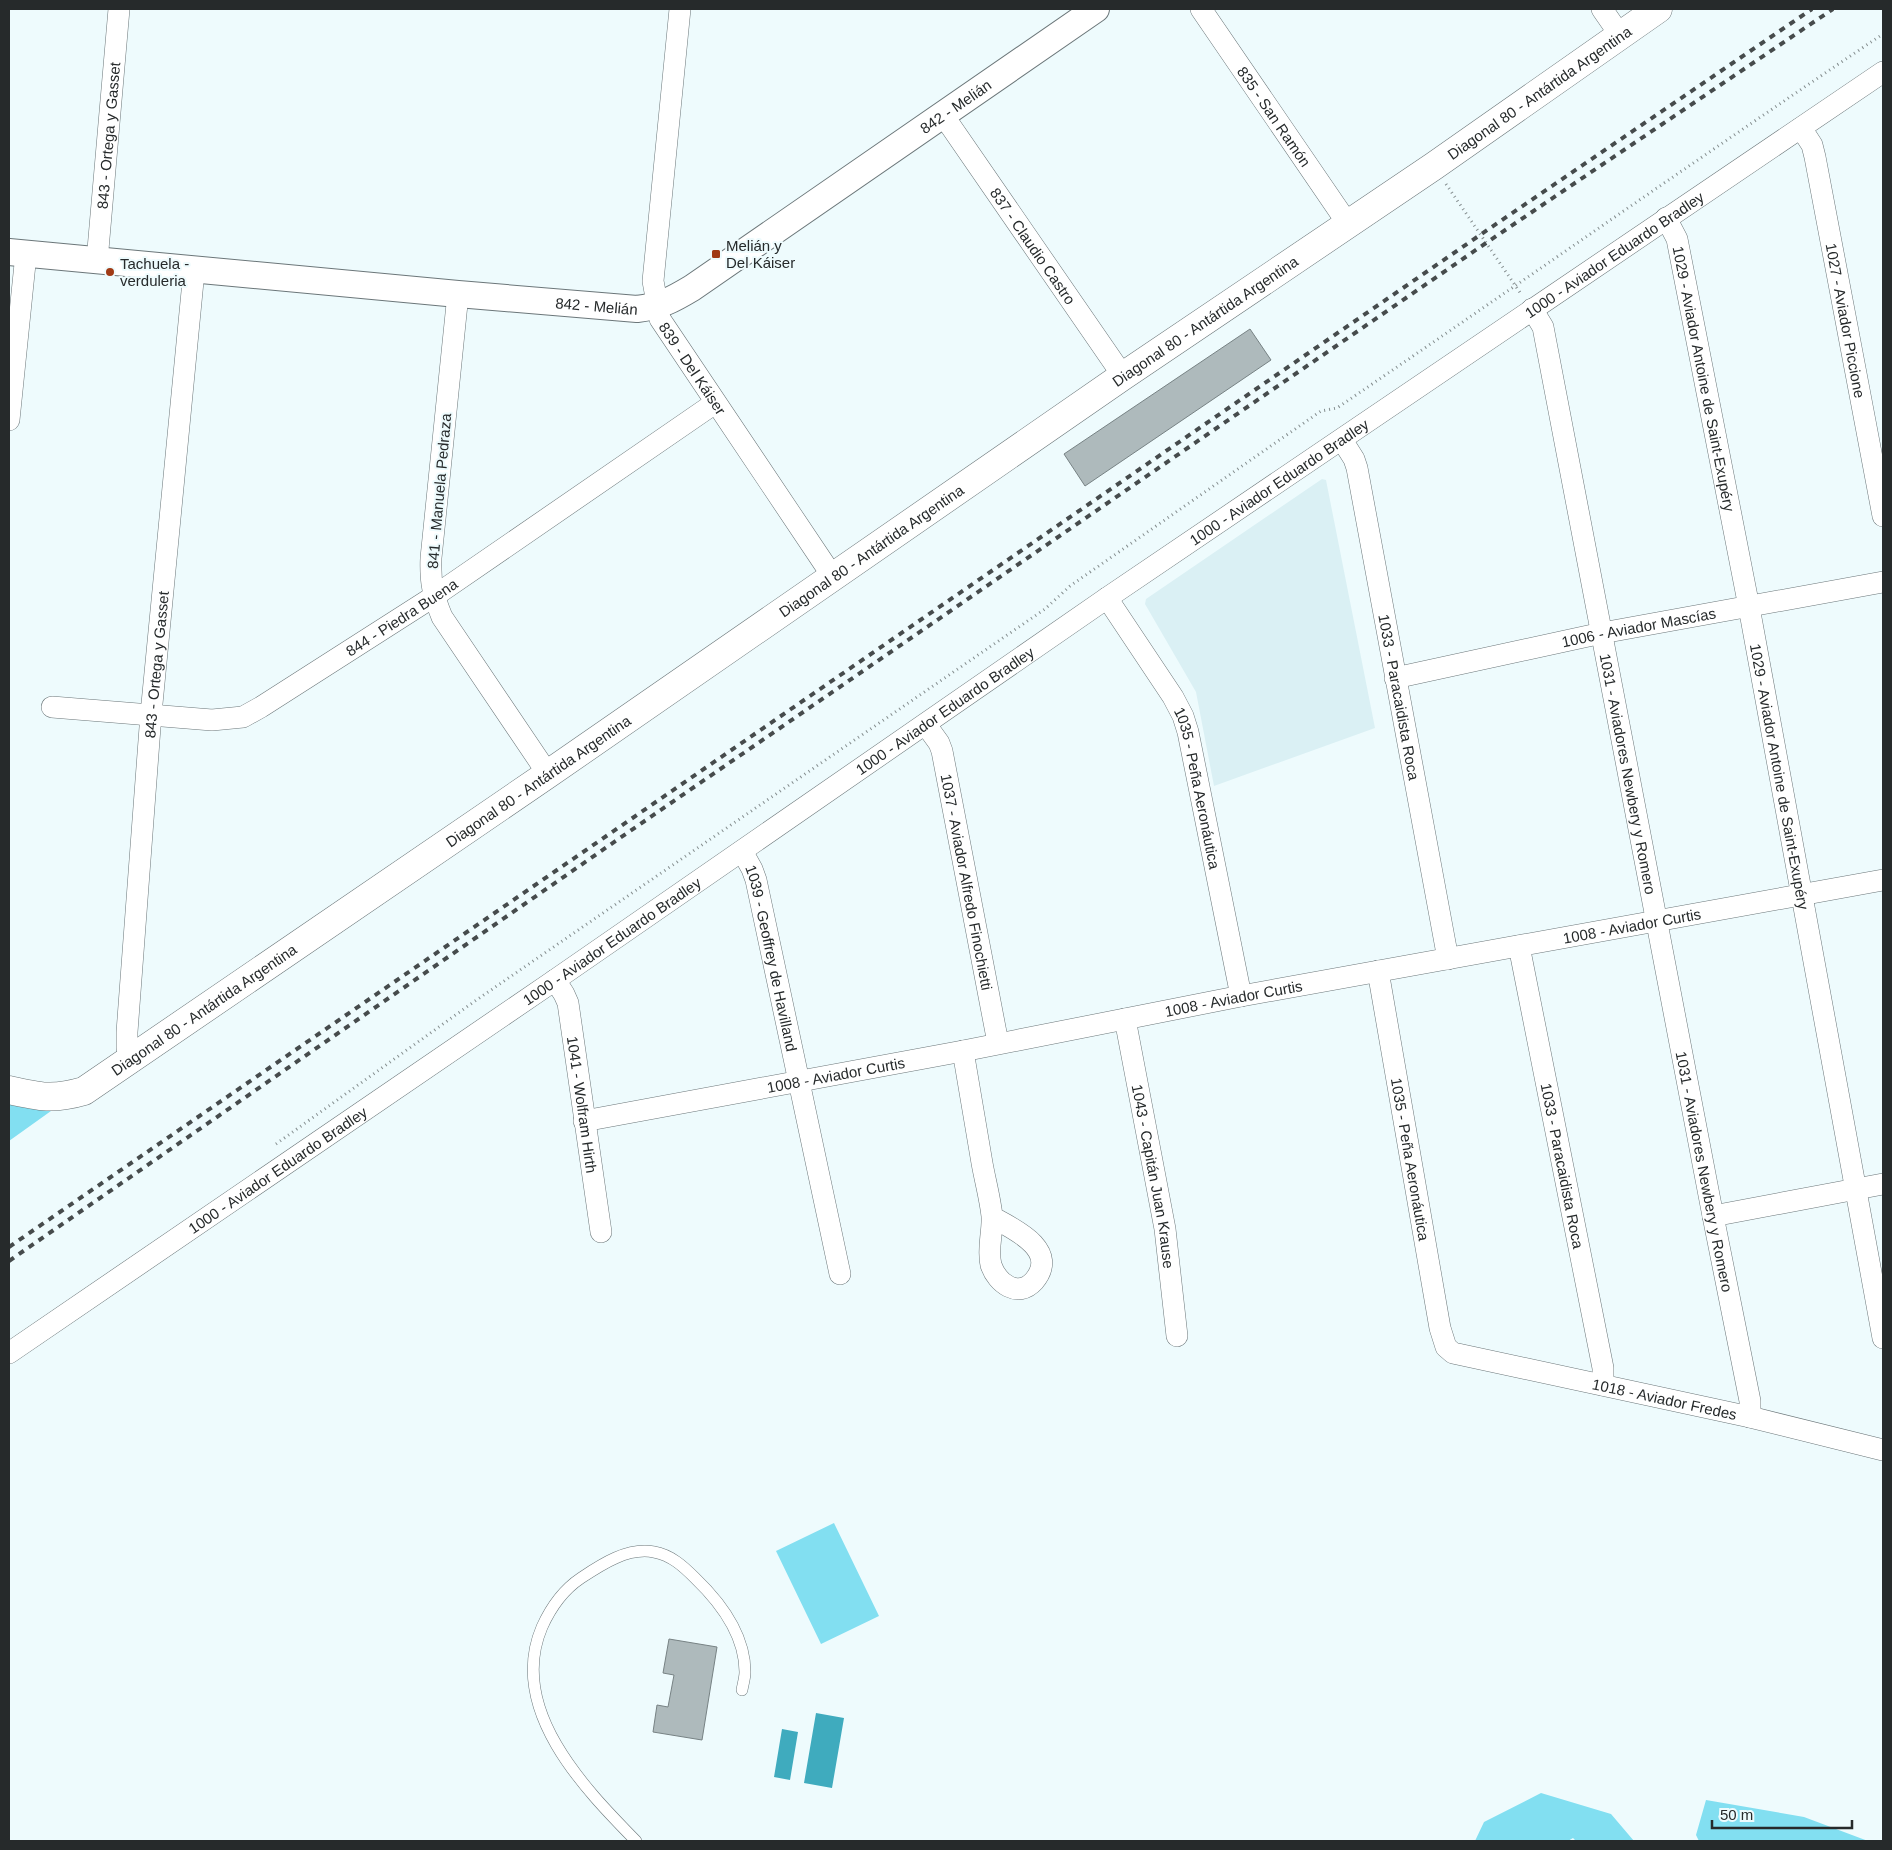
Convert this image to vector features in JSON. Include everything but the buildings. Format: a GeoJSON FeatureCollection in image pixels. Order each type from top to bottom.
{"type":"FeatureCollection","features":[{"type":"Feature","properties":{"kind":"main road","name":"Diagonal 80 - Antártida Argentina"},"geometry":{"type":"LineString","coordinates":[[9,1090],[51,1097],[84,1091],[548,774],[1123,376],[1434,166],[1658,9]]}},
{"type":"Feature","properties":{"kind":"street","name":"843 - Ortega y Gasset"},"geometry":{"type":"LineString","coordinates":[[97,261],[120,9]]}},
{"type":"Feature","properties":{"kind":"street","name":"839 - Del Káiser"},"geometry":{"type":"LineString","coordinates":[[680,9],[653,281],[656,306],[665,327],[833,577]]}},
{"type":"Feature","properties":{"kind":"street","name":"842 - Melián"},"geometry":{"type":"LineString","coordinates":[[17,253],[637,309],[656,306],[672,300],[692,288],[1096,9]]}},
{"type":"Feature","properties":{"kind":"street","name":"835 - San Ramón"},"geometry":{"type":"LineString","coordinates":[[1201,9],[1348,224]]}},
{"type":"Feature","properties":{"kind":"street"},"geometry":{"type":"LineString","coordinates":[[1602,9],[1620,35]]}},
{"type":"Feature","properties":{"kind":"street","name":"1000 - Aviador Eduardo Bradley"},"geometry":{"type":"LineString","coordinates":[[9,1354],[926,725],[1107,598],[1883,72]]}},
{"type":"Feature","properties":{"kind":"street","name":"837 - Claudio Castro"},"geometry":{"type":"LineString","coordinates":[[943,116],[1123,376]]}},
{"type":"Feature","properties":{"kind":"street","name":"1027 - Aviador Piccione"},"geometry":{"type":"LineString","coordinates":[[1801,128],[1812,145],[1815,157],[1876,439],[1883,516]]}},
{"type":"Feature","properties":{"kind":"street","name":"1029 - Aviador Antoine de Saint-Exupéry"},"geometry":{"type":"LineString","coordinates":[[1666,218],[1677,239],[1802,894],[1883,1338]]}},
{"type":"Feature","properties":{"kind":"street"},"geometry":{"type":"LineString","coordinates":[[9,420],[17,253]]}},
{"type":"Feature","properties":{"kind":"street","name":"843 - Ortega y Gasset"},"geometry":{"type":"LineString","coordinates":[[130,1058],[127,1048],[127,1032],[151,714],[194,270]]}},
{"type":"Feature","properties":{"kind":"street","name":"841 - Manuela Pedraza"},"geometry":{"type":"LineString","coordinates":[[458,294],[431,558],[433,597],[442,617],[548,774]]}},
{"type":"Feature","properties":{"kind":"street","name":"1031 - Aviadores Newbery y Romero"},"geometry":{"type":"LineString","coordinates":[[1532,309],[1543,327],[1750,1401],[1750,1418]]}},
{"type":"Feature","properties":{"kind":"street","name":"844 - Piedra Buena"},"geometry":{"type":"LineString","coordinates":[[52,707],[212,720],[243,716],[261,707],[433,597],[715,402]]}},
{"type":"Feature","properties":{"kind":"street","name":"1033 - Paracaidista Roca"},"geometry":{"type":"LineString","coordinates":[[1342,440],[1354,458],[1357,468],[1448,959]]}},
{"type":"Feature","properties":{"kind":"street","name":"1006 - Aviador Mascías"},"geometry":{"type":"LineString","coordinates":[[1395,678],[1602,633],[1883,582]]}},
{"type":"Feature","properties":{"kind":"street","name":"1035 - Peña Aeronáutica"},"geometry":{"type":"LineString","coordinates":[[1107,598],[1173,696],[1183,716],[1188,732],[1241,996]]}},
{"type":"Feature","properties":{"kind":"street","name":"1037 - Aviador Alfredo Finochietti"},"geometry":{"type":"LineString","coordinates":[[926,725],[939,743],[942,751],[998,1043]]}},
{"type":"Feature","properties":{"kind":"street","name":"1039 - Geoffrey de Havilland"},"geometry":{"type":"LineString","coordinates":[[742,850],[756,880],[840,1274]]}},
{"type":"Feature","properties":{"kind":"street","name":"1008 - Aviador Curtis"},"geometry":{"type":"LineString","coordinates":[[584,1121],[963,1051],[1241,996],[1883,880]]}},
{"type":"Feature","properties":{"kind":"street","name":"1033 - Paracaidista Roca"},"geometry":{"type":"LineString","coordinates":[[1519,946],[1603,1368],[1603,1385]]}},
{"type":"Feature","properties":{"kind":"street","name":"1035 - Peña Aeronáutica"},"geometry":{"type":"LineString","coordinates":[[1378,971],[1440,1328],[1446,1347]]}},
{"type":"Feature","properties":{"kind":"street","name":"1041 - Wolfram Hirth"},"geometry":{"type":"LineString","coordinates":[[555,980],[568,1003],[601,1232]]}},
{"type":"Feature","properties":{"kind":"street","name":"1043 - Capitán Juan Krause"},"geometry":{"type":"LineString","coordinates":[[1125,1019],[1165,1229],[1177,1336]]}},
{"type":"Feature","properties":{"kind":"street"},"geometry":{"type":"LineString","coordinates":[[963,1051],[992,1217]]}},
{"type":"Feature","properties":{"kind":"street"},"geometry":{"type":"LineString","coordinates":[[1713,1216],[1883,1184]]}},
{"type":"Feature","properties":{"kind":"street","name":"1018 - Aviador Fredes"},"geometry":{"type":"LineString","coordinates":[[1446,1347],[1457,1355],[1603,1385],[1883,1450]]}},
{"type":"Feature","properties":{"kind":"lane"},"geometry":{"type":"LineString","coordinates":[[636,1841],[596,1800],[578,1777],[544,1720],[536,1697],[533,1676],[534,1654],[538,1637],[549,1612],[560,1596],[600,1565],[619,1556],[640,1551],[654,1551],[668,1556],[679,1563],[711,1593],[727,1616],[739,1642],[744,1660],[745,1673],[742,1690]]}},
{"type":"Feature","properties":{"kind":"path"},"geometry":{"type":"LineString","coordinates":[[270,1148],[476,1001],[1045,609],[1070,586],[1321,411],[1337,408],[1705,154],[1883,34]]}},
{"type":"Feature","properties":{"kind":"path"},"geometry":{"type":"LineString","coordinates":[[1434,166],[1532,309]]}},
{"type":"Feature","properties":{"kind":"shaded area"},"geometry":{"type":"Polygon","coordinates":[[[1322,479],[1326,480],[1375,728],[1214,786],[1196,692],[1145,604],[1146,599],[1322,479]]]}},
{"type":"Feature","properties":{"kind":"shaded area"},"geometry":{"type":"Polygon","coordinates":[[[9,1103],[51,1111],[9,1141],[9,1103]]]}},
{"type":"Feature","properties":{"kind":"shaded area"},"geometry":{"type":"Polygon","coordinates":[[[834,1523],[879,1616],[821,1644],[776,1551],[834,1523]]]}},
{"type":"Feature","properties":{"kind":"shaded area"},"geometry":{"type":"Polygon","coordinates":[[[816,1713],[844,1718],[832,1788],[804,1783],[816,1713]]]}},
{"type":"Feature","properties":{"kind":"shaded area"},"geometry":{"type":"Polygon","coordinates":[[[782,1729],[798,1732],[790,1780],[774,1777],[782,1729]]]}},
{"type":"Feature","properties":{"kind":"shaded area"},"geometry":{"type":"Polygon","coordinates":[[[1541,1793],[1611,1814],[1634,1841],[1576,1841],[1573,1838],[1568,1841],[1475,1841],[1484,1822],[1541,1793]]]}},
{"type":"Feature","properties":{"kind":"shaded area"},"geometry":{"type":"Polygon","coordinates":[[[1706,1800],[1804,1817],[1868,1841],[1699,1841],[1696,1835],[1706,1800]]]}},
{"type":"Feature","properties":{"kind":"railway"},"geometry":{"type":"LineString","coordinates":[[9,1247],[1480,235],[1812,9]]}},
{"type":"Feature","properties":{"kind":"railway"},"geometry":{"type":"LineString","coordinates":[[9,1261],[617,840],[1486,243],[1833,9]]}},
{"type":"Feature","properties":{"kind":"place","name":"Melián y Del Káiser"},"geometry":{"type":"Point","coordinates":[716,254]}},
{"type":"Feature","properties":{"kind":"place","name":"Tachuela - verduleria"},"geometry":{"type":"Point","coordinates":[110,272]}}]}
